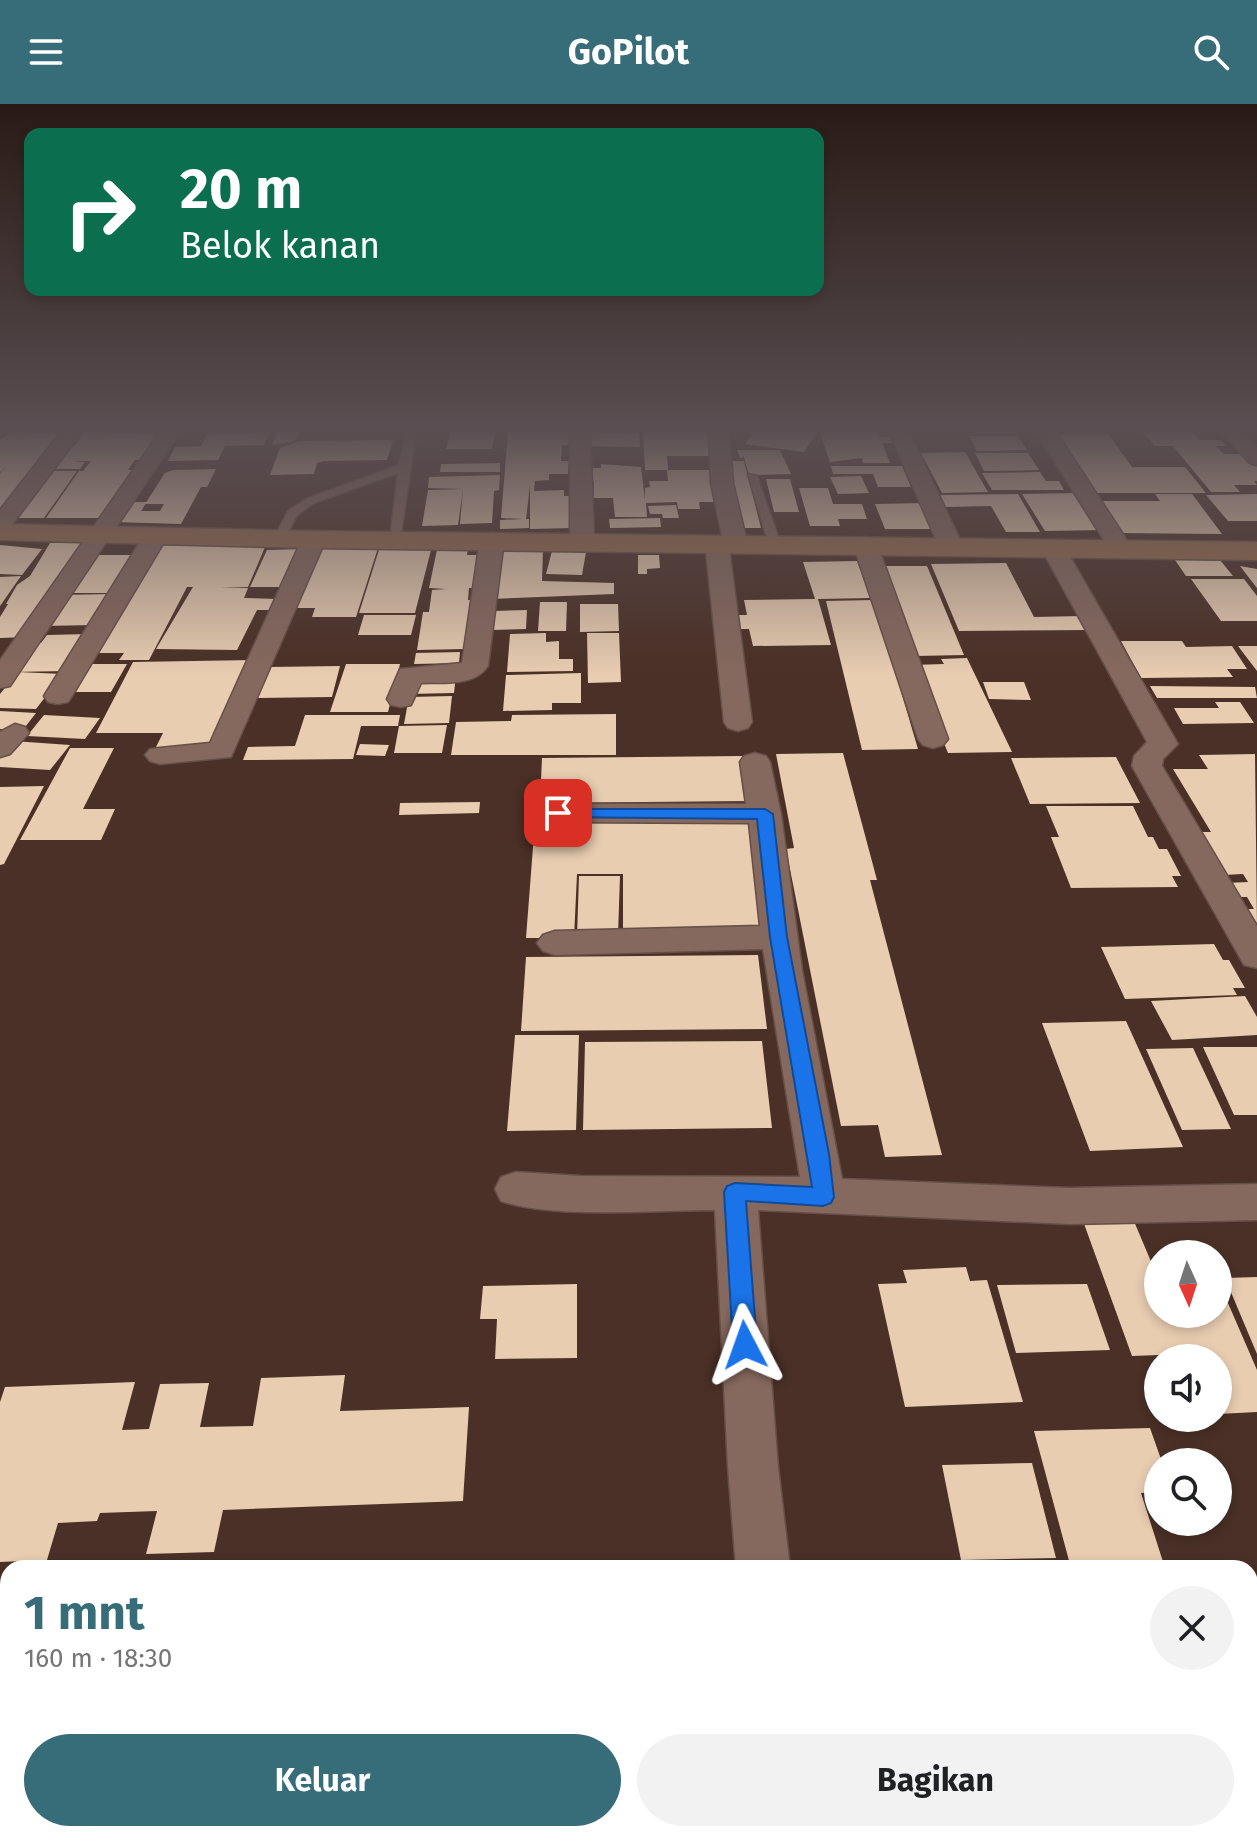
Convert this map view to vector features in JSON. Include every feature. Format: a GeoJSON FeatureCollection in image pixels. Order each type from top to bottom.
{"type":"FeatureCollection","features":[{"type":"Feature","properties":{"kind":"street"},"geometry":{"type":"LineString","coordinates":[[0,680],[114,513]]}},
{"type":"Feature","properties":{"kind":"street"},"geometry":{"type":"LineString","coordinates":[[582,513],[582,540]]}},
{"type":"Feature","properties":{"kind":"street"},"geometry":{"type":"LineString","coordinates":[[723,513],[738,722]]}},
{"type":"Feature","properties":{"kind":"street"},"geometry":{"type":"LineString","coordinates":[[936,513],[950,544]]}},
{"type":"Feature","properties":{"kind":"street"},"geometry":{"type":"LineString","coordinates":[[1098,513],[1120,548]]}},
{"type":"Feature","properties":{"kind":"street"},"geometry":{"type":"LineString","coordinates":[[0,532],[155,537],[582,540],[724,546],[774,542],[1257,551]]}},
{"type":"Feature","properties":{"kind":"street"},"geometry":{"type":"LineString","coordinates":[[58,696],[155,537]]}},
{"type":"Feature","properties":{"kind":"street"},"geometry":{"type":"LineString","coordinates":[[160,755],[221,751],[314,539]]}},
{"type":"Feature","properties":{"kind":"street"},"geometry":{"type":"LineString","coordinates":[[401,699],[410,675],[465,673],[475,666],[492,540]]}},
{"type":"Feature","properties":{"kind":"street"},"geometry":{"type":"LineString","coordinates":[[865,544],[933,739]]}},
{"type":"Feature","properties":{"kind":"street"},"geometry":{"type":"LineString","coordinates":[[1053,548],[1163,744],[1149,756],[1147,766],[1257,956]]}},
{"type":"Feature","properties":{"kind":"street"},"geometry":{"type":"LineString","coordinates":[[0,638],[30,637]]}},
{"type":"Feature","properties":{"kind":"street"},"geometry":{"type":"LineString","coordinates":[[755,762],[765,814],[778,937],[819,1154],[823,1197]]}},
{"type":"Feature","properties":{"kind":"street"},"geometry":{"type":"LineString","coordinates":[[558,813],[765,814]]}},
{"type":"Feature","properties":{"kind":"street"},"geometry":{"type":"LineString","coordinates":[[555,943],[778,937]]}},
{"type":"Feature","properties":{"kind":"street"},"geometry":{"type":"LineString","coordinates":[[516,1189],[581,1193],[735,1192],[1069,1206],[1257,1202]]}},
{"type":"Feature","properties":{"kind":"street"},"geometry":{"type":"LineString","coordinates":[[735,1192],[762,1560]]}},
{"type":"Feature","properties":{"kind":"lane"},"geometry":{"type":"LineString","coordinates":[[280,538],[292,513]]}},
{"type":"Feature","properties":{"kind":"lane"},"geometry":{"type":"LineString","coordinates":[[396,539],[399,513]]}},
{"type":"Feature","properties":{"kind":"lane"},"geometry":{"type":"LineString","coordinates":[[764,513],[774,542]]}},
{"type":"Feature","properties":{"kind":"building"},"geometry":{"type":"Polygon","coordinates":[[[11,513],[47,513],[44,518],[7,518],[11,513]]]}},
{"type":"Feature","properties":{"kind":"building"},"geometry":{"type":"Polygon","coordinates":[[[49,513],[108,513],[105,518],[46,518],[49,513]]]}},
{"type":"Feature","properties":{"kind":"building"},"geometry":{"type":"Polygon","coordinates":[[[119,513],[187,513],[181,524],[113,522],[119,513]]]}},
{"type":"Feature","properties":{"kind":"building"},"geometry":{"type":"Polygon","coordinates":[[[424,513],[460,513],[458,525],[422,526],[424,513]]]}},
{"type":"Feature","properties":{"kind":"building"},"geometry":{"type":"Polygon","coordinates":[[[461,513],[493,513],[492,523],[460,524],[461,513]]]}},
{"type":"Feature","properties":{"kind":"building"},"geometry":{"type":"Polygon","coordinates":[[[501,513],[527,513],[529,528],[500,529],[500,520],[523,519],[501,518],[501,513]]]}},
{"type":"Feature","properties":{"kind":"building"},"geometry":{"type":"Polygon","coordinates":[[[530,513],[570,513],[570,528],[530,529],[530,513]]]}},
{"type":"Feature","properties":{"kind":"building"},"geometry":{"type":"Polygon","coordinates":[[[615,513],[647,513],[647,517],[615,517],[615,513]]]}},
{"type":"Feature","properties":{"kind":"building"},"geometry":{"type":"Polygon","coordinates":[[[678,513],[679,518],[663,518],[662,514],[650,514],[678,513]]]}},
{"type":"Feature","properties":{"kind":"building"},"geometry":{"type":"Polygon","coordinates":[[[733,513],[757,513],[761,528],[735,528],[733,513]]]}},
{"type":"Feature","properties":{"kind":"building"},"geometry":{"type":"Polygon","coordinates":[[[806,513],[865,513],[867,519],[838,519],[840,526],[810,526],[806,513]]]}},
{"type":"Feature","properties":{"kind":"building"},"geometry":{"type":"Polygon","coordinates":[[[879,513],[931,513],[938,529],[885,529],[879,513]]]}},
{"type":"Feature","properties":{"kind":"building"},"geometry":{"type":"Polygon","coordinates":[[[995,513],[1029,513],[1040,532],[1006,532],[995,513]]]}},
{"type":"Feature","properties":{"kind":"building"},"geometry":{"type":"Polygon","coordinates":[[[1034,513],[1092,513],[1103,530],[1045,531],[1034,513]]]}},
{"type":"Feature","properties":{"kind":"building"},"geometry":{"type":"Polygon","coordinates":[[[1104,513],[1206,513],[1222,534],[1116,533],[1104,513]]]}},
{"type":"Feature","properties":{"kind":"building"},"geometry":{"type":"Polygon","coordinates":[[[1221,513],[1257,513],[1257,521],[1228,521],[1221,513]]]}},
{"type":"Feature","properties":{"kind":"building"},"geometry":{"type":"Polygon","coordinates":[[[660,518],[661,527],[610,528],[609,519],[660,518]]]}},
{"type":"Feature","properties":{"kind":"building"},"geometry":{"type":"Polygon","coordinates":[[[50,543],[87,543],[27,637],[0,638],[0,617],[6,604],[17,585],[30,576],[50,543]]]}},
{"type":"Feature","properties":{"kind":"building"},"geometry":{"type":"Polygon","coordinates":[[[0,545],[42,549],[22,575],[0,574],[0,545]]]}},
{"type":"Feature","properties":{"kind":"building"},"geometry":{"type":"Polygon","coordinates":[[[153,545],[265,547],[248,587],[220,588],[248,588],[244,598],[277,599],[271,610],[257,610],[237,650],[156,649],[193,587],[187,587],[149,660],[119,660],[124,653],[89,653],[153,545]]]}},
{"type":"Feature","properties":{"kind":"building"},"geometry":{"type":"Polygon","coordinates":[[[438,545],[468,548],[467,555],[480,555],[475,588],[469,588],[468,600],[475,600],[471,637],[465,637],[464,649],[417,650],[423,612],[429,612],[432,590],[446,589],[429,588],[438,545]]]}},
{"type":"Feature","properties":{"kind":"building"},"geometry":{"type":"Polygon","coordinates":[[[315,548],[378,548],[356,617],[312,617],[315,608],[291,608],[315,548]]]}},
{"type":"Feature","properties":{"kind":"building"},"geometry":{"type":"Polygon","coordinates":[[[304,549],[289,587],[250,587],[267,550],[304,549]]]}},
{"type":"Feature","properties":{"kind":"building"},"geometry":{"type":"Polygon","coordinates":[[[379,550],[431,550],[415,613],[359,613],[379,550]]]}},
{"type":"Feature","properties":{"kind":"building"},"geometry":{"type":"Polygon","coordinates":[[[496,550],[543,550],[542,581],[614,583],[614,594],[491,599],[496,550]]]}},
{"type":"Feature","properties":{"kind":"building"},"geometry":{"type":"Polygon","coordinates":[[[552,551],[586,552],[582,575],[546,574],[552,551]]]}},
{"type":"Feature","properties":{"kind":"building"},"geometry":{"type":"Polygon","coordinates":[[[91,555],[139,555],[116,593],[64,593],[91,555]]]}},
{"type":"Feature","properties":{"kind":"building"},"geometry":{"type":"Polygon","coordinates":[[[638,555],[659,555],[660,568],[647,569],[647,574],[638,574],[638,555]]]}},
{"type":"Feature","properties":{"kind":"building"},"geometry":{"type":"Polygon","coordinates":[[[1175,560],[1220,560],[1233,576],[1186,576],[1175,560]]]}},
{"type":"Feature","properties":{"kind":"building"},"geometry":{"type":"Polygon","coordinates":[[[857,561],[871,598],[818,599],[831,645],[753,646],[749,629],[740,629],[737,615],[747,615],[744,600],[815,599],[803,562],[857,561]]]}},
{"type":"Feature","properties":{"kind":"building"},"geometry":{"type":"Polygon","coordinates":[[[1006,563],[1034,617],[1081,616],[1089,630],[959,631],[931,564],[1006,563]]]}},
{"type":"Feature","properties":{"kind":"building"},"geometry":{"type":"Polygon","coordinates":[[[874,566],[927,566],[964,655],[916,656],[874,566]]]}},
{"type":"Feature","properties":{"kind":"building"},"geometry":{"type":"Polygon","coordinates":[[[1240,566],[1257,569],[1257,588],[1250,579],[1240,566]]]}},
{"type":"Feature","properties":{"kind":"building"},"geometry":{"type":"Polygon","coordinates":[[[21,576],[0,606],[0,577],[21,576]]]}},
{"type":"Feature","properties":{"kind":"building"},"geometry":{"type":"Polygon","coordinates":[[[1191,579],[1244,579],[1257,596],[1257,621],[1221,621],[1191,579]]]}},
{"type":"Feature","properties":{"kind":"building"},"geometry":{"type":"Polygon","coordinates":[[[111,594],[95,625],[41,626],[60,595],[111,594]]]}},
{"type":"Feature","properties":{"kind":"building"},"geometry":{"type":"Polygon","coordinates":[[[874,600],[918,749],[862,750],[826,601],[874,600]]]}},
{"type":"Feature","properties":{"kind":"building"},"geometry":{"type":"Polygon","coordinates":[[[540,602],[567,602],[566,631],[538,631],[540,602]]]}},
{"type":"Feature","properties":{"kind":"building"},"geometry":{"type":"Polygon","coordinates":[[[580,604],[618,604],[619,631],[580,632],[580,604]]]}},
{"type":"Feature","properties":{"kind":"building"},"geometry":{"type":"Polygon","coordinates":[[[527,610],[526,629],[490,630],[492,611],[527,610]]]}},
{"type":"Feature","properties":{"kind":"building"},"geometry":{"type":"Polygon","coordinates":[[[364,615],[416,615],[411,635],[358,635],[364,615]]]}},
{"type":"Feature","properties":{"kind":"building"},"geometry":{"type":"Polygon","coordinates":[[[546,633],[546,642],[559,641],[559,659],[573,659],[573,671],[507,672],[510,634],[546,633]]]}},
{"type":"Feature","properties":{"kind":"building"},"geometry":{"type":"Polygon","coordinates":[[[587,633],[619,633],[621,682],[588,683],[587,633]]]}},
{"type":"Feature","properties":{"kind":"building"},"geometry":{"type":"Polygon","coordinates":[[[89,634],[68,671],[9,672],[27,643],[41,643],[47,635],[89,634]]]}},
{"type":"Feature","properties":{"kind":"building"},"geometry":{"type":"Polygon","coordinates":[[[1121,641],[1182,641],[1186,647],[1232,646],[1247,669],[1227,669],[1233,677],[1141,678],[1121,641]]]}},
{"type":"Feature","properties":{"kind":"building"},"geometry":{"type":"Polygon","coordinates":[[[1238,646],[1257,646],[1257,671],[1238,646]]]}},
{"type":"Feature","properties":{"kind":"building"},"geometry":{"type":"Polygon","coordinates":[[[460,652],[459,663],[414,664],[416,653],[460,652]]]}},
{"type":"Feature","properties":{"kind":"building"},"geometry":{"type":"Polygon","coordinates":[[[967,658],[1012,752],[948,753],[912,665],[944,664],[941,659],[967,658]]]}},
{"type":"Feature","properties":{"kind":"building"},"geometry":{"type":"Polygon","coordinates":[[[254,660],[219,751],[154,751],[163,733],[96,733],[133,662],[254,660]]]}},
{"type":"Feature","properties":{"kind":"building"},"geometry":{"type":"Polygon","coordinates":[[[92,664],[127,664],[111,692],[75,692],[92,664]]]}},
{"type":"Feature","properties":{"kind":"building"},"geometry":{"type":"Polygon","coordinates":[[[346,664],[400,664],[388,712],[330,712],[346,664]]]}},
{"type":"Feature","properties":{"kind":"building"},"geometry":{"type":"Polygon","coordinates":[[[340,666],[332,697],[257,698],[268,667],[340,666]]]}},
{"type":"Feature","properties":{"kind":"building"},"geometry":{"type":"Polygon","coordinates":[[[18,672],[63,674],[36,709],[0,708],[0,694],[18,672]]]}},
{"type":"Feature","properties":{"kind":"building"},"geometry":{"type":"Polygon","coordinates":[[[581,673],[581,703],[552,703],[552,710],[503,711],[506,675],[581,673]]]}},
{"type":"Feature","properties":{"kind":"building"},"geometry":{"type":"Polygon","coordinates":[[[456,675],[454,693],[408,694],[411,676],[456,675]]]}},
{"type":"Feature","properties":{"kind":"building"},"geometry":{"type":"Polygon","coordinates":[[[983,682],[1024,682],[1031,700],[989,699],[983,682]]]}},
{"type":"Feature","properties":{"kind":"building"},"geometry":{"type":"Polygon","coordinates":[[[1150,686],[1255,687],[1257,698],[1157,698],[1150,686]]]}},
{"type":"Feature","properties":{"kind":"building"},"geometry":{"type":"Polygon","coordinates":[[[452,696],[449,723],[404,724],[409,697],[452,696]]]}},
{"type":"Feature","properties":{"kind":"building"},"geometry":{"type":"Polygon","coordinates":[[[1215,702],[1240,702],[1254,723],[1183,724],[1174,708],[1219,708],[1215,702]]]}},
{"type":"Feature","properties":{"kind":"building"},"geometry":{"type":"Polygon","coordinates":[[[0,711],[36,713],[22,731],[0,729],[0,711]]]}},
{"type":"Feature","properties":{"kind":"building"},"geometry":{"type":"Polygon","coordinates":[[[616,714],[616,755],[451,755],[456,722],[511,721],[512,715],[616,714]]]}},
{"type":"Feature","properties":{"kind":"building"},"geometry":{"type":"Polygon","coordinates":[[[44,715],[100,718],[85,739],[27,736],[44,715]]]}},
{"type":"Feature","properties":{"kind":"building"},"geometry":{"type":"Polygon","coordinates":[[[305,715],[400,715],[398,726],[361,726],[353,759],[243,760],[248,747],[295,746],[305,715]]]}},
{"type":"Feature","properties":{"kind":"building"},"geometry":{"type":"Polygon","coordinates":[[[447,725],[442,753],[394,753],[399,726],[447,725]]]}},
{"type":"Feature","properties":{"kind":"building"},"geometry":{"type":"Polygon","coordinates":[[[13,741],[70,745],[50,770],[0,767],[0,757],[13,741]]]}},
{"type":"Feature","properties":{"kind":"building"},"geometry":{"type":"Polygon","coordinates":[[[360,744],[389,745],[385,756],[356,755],[360,744]]]}},
{"type":"Feature","properties":{"kind":"building"},"geometry":{"type":"Polygon","coordinates":[[[70,748],[114,748],[83,809],[115,809],[101,840],[20,840],[70,748]]]}},
{"type":"Feature","properties":{"kind":"building"},"geometry":{"type":"Polygon","coordinates":[[[843,753],[877,880],[870,880],[942,1155],[885,1157],[878,1125],[841,1126],[786,849],[794,848],[776,754],[843,753]]]}},
{"type":"Feature","properties":{"kind":"building"},"geometry":{"type":"Polygon","coordinates":[[[1255,754],[1257,925],[1250,926],[1241,909],[1254,909],[1247,897],[1235,897],[1226,883],[1248,882],[1243,874],[1224,875],[1198,832],[1211,832],[1173,769],[1208,769],[1199,755],[1255,754]]]}},
{"type":"Feature","properties":{"kind":"building"},"geometry":{"type":"Polygon","coordinates":[[[743,756],[750,801],[540,803],[542,758],[743,756]]]}},
{"type":"Feature","properties":{"kind":"building"},"geometry":{"type":"Polygon","coordinates":[[[1116,757],[1140,803],[1030,804],[1011,758],[1116,757]]]}},
{"type":"Feature","properties":{"kind":"building"},"geometry":{"type":"Polygon","coordinates":[[[44,786],[4,864],[0,865],[0,787],[44,786]]]}},
{"type":"Feature","properties":{"kind":"building"},"geometry":{"type":"Polygon","coordinates":[[[480,802],[479,813],[399,815],[400,803],[480,802]]]}},
{"type":"Feature","properties":{"kind":"building"},"geometry":{"type":"Polygon","coordinates":[[[1046,806],[1133,806],[1148,837],[1153,837],[1159,849],[1167,849],[1181,876],[1172,876],[1178,887],[1071,888],[1051,837],[1059,837],[1046,806]]]}},
{"type":"Feature","properties":{"kind":"building"},"geometry":{"type":"Polygon","coordinates":[[[535,821],[755,821],[770,936],[623,937],[623,874],[577,874],[574,938],[526,938],[535,821]]]}},
{"type":"Feature","properties":{"kind":"building"},"geometry":{"type":"Polygon","coordinates":[[[579,876],[620,876],[618,935],[577,937],[579,876]]]}},
{"type":"Feature","properties":{"kind":"building"},"geometry":{"type":"Polygon","coordinates":[[[1214,944],[1223,960],[1229,960],[1245,988],[1233,988],[1237,995],[1125,999],[1101,947],[1214,944]]]}},
{"type":"Feature","properties":{"kind":"building"},"geometry":{"type":"Polygon","coordinates":[[[758,955],[767,1029],[521,1031],[526,957],[758,955]]]}},
{"type":"Feature","properties":{"kind":"building"},"geometry":{"type":"Polygon","coordinates":[[[1245,996],[1257,1017],[1257,1035],[1172,1040],[1151,1001],[1245,996]]]}},
{"type":"Feature","properties":{"kind":"building"},"geometry":{"type":"Polygon","coordinates":[[[1126,1021],[1183,1147],[1090,1151],[1042,1023],[1126,1021]]]}},
{"type":"Feature","properties":{"kind":"building"},"geometry":{"type":"Polygon","coordinates":[[[515,1035],[579,1035],[576,1130],[507,1131],[515,1035]]]}},
{"type":"Feature","properties":{"kind":"building"},"geometry":{"type":"Polygon","coordinates":[[[762,1041],[772,1128],[583,1130],[585,1042],[762,1041]]]}},
{"type":"Feature","properties":{"kind":"building"},"geometry":{"type":"Polygon","coordinates":[[[1203,1047],[1257,1047],[1257,1115],[1234,1115],[1203,1047]]]}},
{"type":"Feature","properties":{"kind":"building"},"geometry":{"type":"Polygon","coordinates":[[[1193,1048],[1231,1129],[1182,1130],[1146,1049],[1193,1048]]]}},
{"type":"Feature","properties":{"kind":"building"},"geometry":{"type":"Polygon","coordinates":[[[1133,1219],[1144,1245],[1144,1328],[1232,1328],[1232,1312],[1257,1370],[1257,1412],[1232,1413],[1232,1344],[1144,1344],[1144,1356],[1132,1356],[1083,1221],[1133,1219]]]}},
{"type":"Feature","properties":{"kind":"building"},"geometry":{"type":"Polygon","coordinates":[[[966,1267],[970,1281],[987,1280],[1023,1402],[905,1407],[878,1284],[907,1283],[903,1270],[966,1267]]]}},
{"type":"Feature","properties":{"kind":"building"},"geometry":{"type":"Polygon","coordinates":[[[1257,1277],[1257,1354],[1232,1295],[1232,1278],[1257,1277]]]}},
{"type":"Feature","properties":{"kind":"building"},"geometry":{"type":"Polygon","coordinates":[[[577,1284],[577,1358],[495,1359],[497,1319],[480,1319],[483,1286],[577,1284]]]}},
{"type":"Feature","properties":{"kind":"building"},"geometry":{"type":"Polygon","coordinates":[[[1087,1284],[1110,1350],[1016,1353],[997,1285],[1087,1284]]]}},
{"type":"Feature","properties":{"kind":"building"},"geometry":{"type":"Polygon","coordinates":[[[345,1375],[340,1411],[469,1407],[463,1501],[223,1510],[214,1552],[146,1554],[157,1511],[100,1513],[97,1521],[58,1523],[47,1560],[0,1560],[0,1402],[5,1387],[135,1382],[122,1430],[149,1429],[160,1384],[209,1383],[200,1427],[253,1426],[261,1378],[345,1375]]]}},
{"type":"Feature","properties":{"kind":"building"},"geometry":{"type":"Polygon","coordinates":[[[1144,1428],[1144,1432],[1151,1432],[1157,1448],[1144,1448],[1144,1493],[1141,1493],[1144,1536],[1155,1536],[1162,1560],[1069,1560],[1034,1431],[1144,1428]]]}},
{"type":"Feature","properties":{"kind":"building"},"geometry":{"type":"Polygon","coordinates":[[[1032,1463],[1056,1558],[961,1560],[942,1465],[1032,1463]]]}},
{"type":"Feature","properties":{"kind":"route"},"geometry":{"type":"LineString","coordinates":[[558,813],[765,814],[778,937],[819,1154],[823,1197],[735,1192],[745,1345]]}}]}
